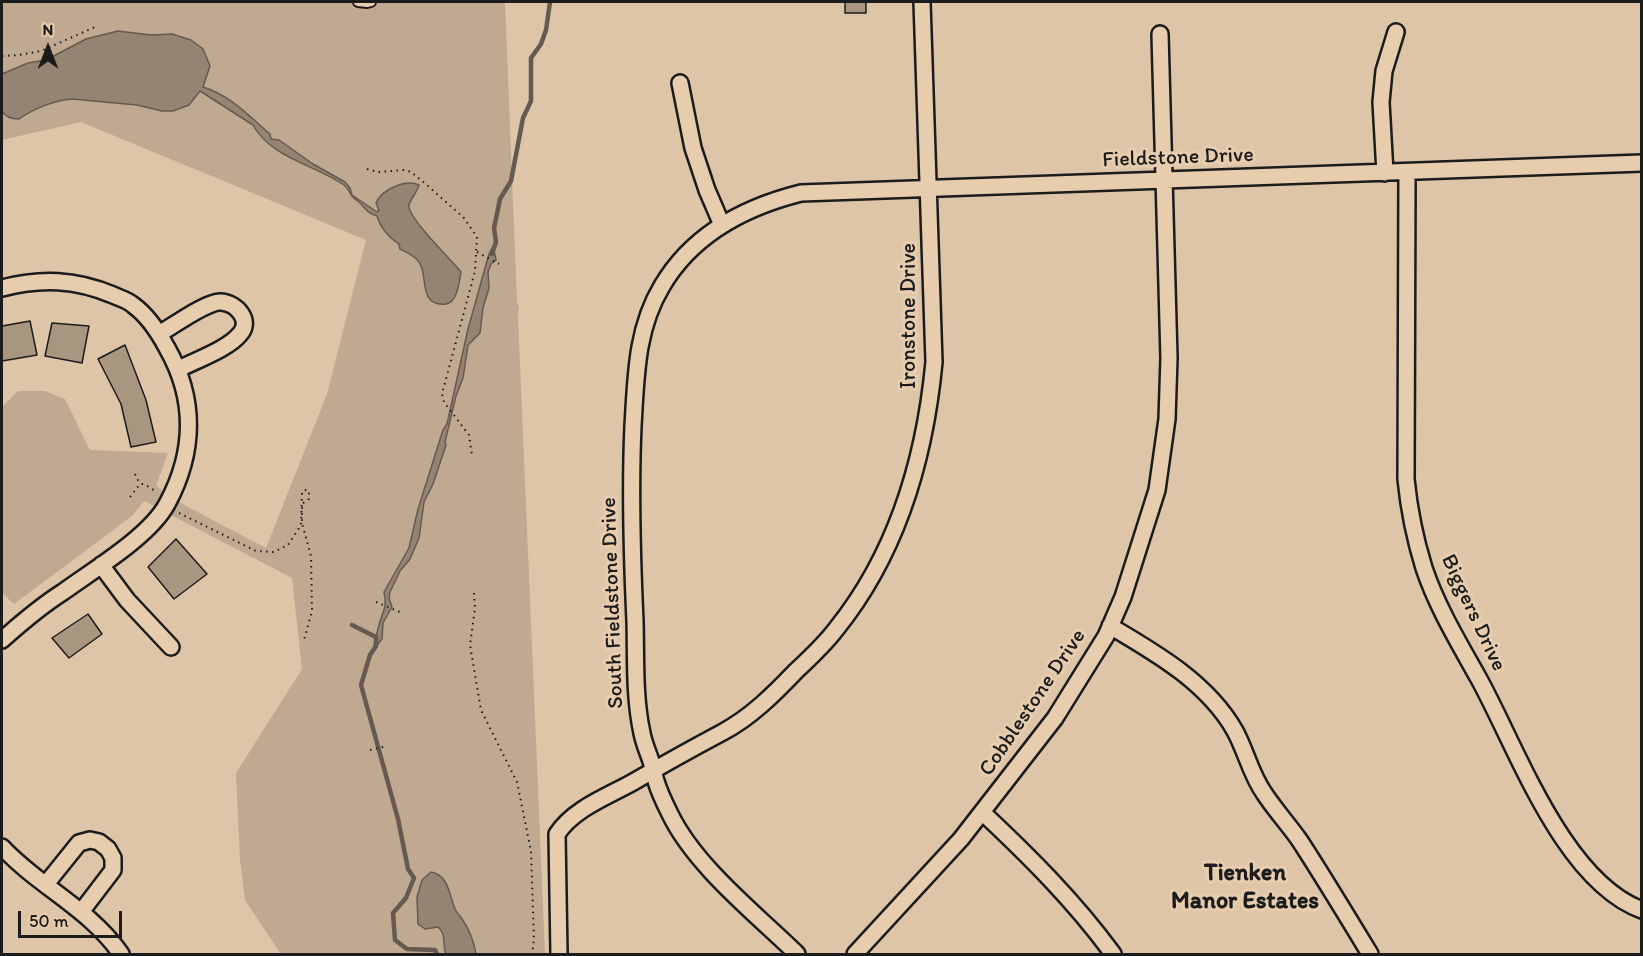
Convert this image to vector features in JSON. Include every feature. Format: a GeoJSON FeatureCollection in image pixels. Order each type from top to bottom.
{"type":"FeatureCollection","features":[{"type":"Feature","properties":{"kind":"street","name":"Ironstone Drive"},"geometry":{"type":"LineString","coordinates":[[559,954],[557,834],[565,822],[606,796],[730,728],[771,697],[837,628],[869,580],[894,534],[921,448],[930,404],[934,363],[922,2]]}},
{"type":"Feature","properties":{"kind":"street"},"geometry":{"type":"LineString","coordinates":[[1385,173],[1382,92],[1384,71],[1396,32]]}},
{"type":"Feature","properties":{"kind":"street","name":"Cobblestone Drive"},"geometry":{"type":"LineString","coordinates":[[855,954],[982,813],[1055,718],[1110,626],[1123,597],[1157,490],[1167,418],[1169,358],[1160,34]]}},
{"type":"Feature","properties":{"kind":"street"},"geometry":{"type":"LineString","coordinates":[[680,83],[693,148],[722,225]]}},
{"type":"Feature","properties":{"kind":"street","name":"Fieldstone Drive"},"geometry":{"type":"LineString","coordinates":[[722,225],[752,209],[801,193],[1641,163]]}},
{"type":"Feature","properties":{"kind":"street","name":"Biggers Drive"},"geometry":{"type":"LineString","coordinates":[[1407,173],[1406,479],[1408,507],[1425,569],[1457,640],[1550,819],[1589,873],[1613,895],[1641,910]]}},
{"type":"Feature","properties":{"kind":"street","name":"South Fieldstone Drive"},"geometry":{"type":"LineString","coordinates":[[722,225],[684,255],[652,305],[640,338],[635,380],[631,470],[638,699],[642,734],[655,780],[672,817],[687,841],[705,863],[797,954]]}},
{"type":"Feature","properties":{"kind":"street"},"geometry":{"type":"LineString","coordinates":[[2,288],[23,282],[70,281],[102,290],[133,304],[159,334],[179,369],[186,391],[189,418],[187,449],[168,502],[152,523],[101,565],[59,594],[2,639]]}},
{"type":"Feature","properties":{"kind":"street"},"geometry":{"type":"LineString","coordinates":[[159,334],[219,301],[231,304],[240,310],[244,319],[243,332],[233,341],[179,369]]}},
{"type":"Feature","properties":{"kind":"street"},"geometry":{"type":"LineString","coordinates":[[101,565],[127,600],[171,647]]}},
{"type":"Feature","properties":{"kind":"street"},"geometry":{"type":"LineString","coordinates":[[1110,626],[1161,656],[1189,678],[1219,708],[1235,731],[1262,790],[1298,838],[1370,954]]}},
{"type":"Feature","properties":{"kind":"street"},"geometry":{"type":"LineString","coordinates":[[982,813],[1045,872],[1113,954]]}},
{"type":"Feature","properties":{"kind":"street"},"geometry":{"type":"LineString","coordinates":[[46,884],[79,843],[90,840],[99,842],[108,849],[113,858],[112,870],[81,912]]}},
{"type":"Feature","properties":{"kind":"street"},"geometry":{"type":"LineString","coordinates":[[2,847],[12,858],[81,912],[112,941],[121,954]]}},
{"type":"Feature","properties":{"kind":"lane"},"geometry":{"type":"LineString","coordinates":[[358,2],[371,2]]}},
{"type":"Feature","properties":{"kind":"path"},"geometry":{"type":"LineString","coordinates":[[2,56],[41,51],[95,27]]}},
{"type":"Feature","properties":{"kind":"path"},"geometry":{"type":"LineString","coordinates":[[367,169],[384,172],[404,170],[411,172],[428,184],[464,218],[477,237],[475,271],[442,394],[444,402],[469,435],[472,455]]}},
{"type":"Feature","properties":{"kind":"path"},"geometry":{"type":"LineString","coordinates":[[477,252],[499,264]]}},
{"type":"Feature","properties":{"kind":"path"},"geometry":{"type":"LineString","coordinates":[[135,474],[140,484]]}},
{"type":"Feature","properties":{"kind":"path"},"geometry":{"type":"LineString","coordinates":[[140,484],[160,494],[181,515],[263,553],[274,552],[288,545],[301,525],[302,504],[302,523],[312,556],[312,611],[304,640]]}},
{"type":"Feature","properties":{"kind":"path"},"geometry":{"type":"LineString","coordinates":[[130,497],[140,484]]}},
{"type":"Feature","properties":{"kind":"path"},"geometry":{"type":"LineString","coordinates":[[474,592],[475,608],[471,645],[481,710],[517,782],[531,850],[534,940],[532,954]]}},
{"type":"Feature","properties":{"kind":"path"},"geometry":{"type":"LineString","coordinates":[[376,602],[400,612]]}},
{"type":"Feature","properties":{"kind":"path"},"geometry":{"type":"LineString","coordinates":[[370,750],[387,746]]}},
{"type":"Feature","properties":{"kind":"shaded area"},"geometry":{"type":"Polygon","coordinates":[[[2,2],[505,2],[545,954],[281,954],[245,900],[240,860],[236,773],[302,669],[292,578],[144,501],[132,516],[14,604],[2,593],[2,407],[18,391],[45,391],[65,399],[90,450],[168,453],[156,486],[186,506],[266,548],[327,394],[366,240],[81,122],[2,140],[2,2]]]}},
{"type":"Feature","properties":{"kind":"shaded area"},"geometry":{"type":"Polygon","coordinates":[[[118,31],[151,35],[172,34],[191,40],[203,49],[210,66],[203,87],[222,95],[239,107],[270,134],[271,139],[279,140],[313,164],[345,182],[352,195],[377,212],[379,210],[376,203],[383,193],[401,184],[419,185],[409,205],[410,211],[461,272],[453,299],[446,304],[431,301],[425,289],[419,262],[400,249],[399,244],[383,228],[377,216],[371,214],[353,198],[344,185],[282,153],[261,136],[253,125],[200,91],[189,105],[173,111],[72,99],[44,106],[19,119],[3,113],[2,74],[28,63],[46,60],[86,39],[118,31]]]}},
{"type":"Feature","properties":{"kind":"shaded area"},"geometry":{"type":"Polygon","coordinates":[[[493,246],[496,260],[491,264],[488,272],[489,288],[483,308],[480,333],[468,345],[463,378],[456,396],[446,445],[433,484],[424,502],[419,538],[410,559],[400,571],[390,592],[392,607],[383,623],[382,639],[374,645],[385,606],[384,592],[409,548],[418,509],[443,430],[447,424],[468,329],[493,246]]]}},
{"type":"Feature","properties":{"kind":"shaded area"},"geometry":{"type":"Polygon","coordinates":[[[431,872],[437,874],[445,882],[456,911],[471,936],[476,954],[446,954],[443,936],[438,927],[425,929],[418,924],[417,897],[422,880],[431,872]]]}},
{"type":"Feature","properties":{"kind":"building"},"geometry":{"type":"Polygon","coordinates":[[[845,2],[866,2],[866,13],[845,13],[845,2]]]}},
{"type":"Feature","properties":{"kind":"building"},"geometry":{"type":"Polygon","coordinates":[[[30,321],[37,355],[2,361],[2,326],[30,321]]]}},
{"type":"Feature","properties":{"kind":"building"},"geometry":{"type":"Polygon","coordinates":[[[52,323],[89,326],[82,363],[45,356],[52,323]]]}},
{"type":"Feature","properties":{"kind":"building"},"geometry":{"type":"Polygon","coordinates":[[[125,345],[146,400],[156,442],[131,447],[121,404],[98,359],[125,345]]]}},
{"type":"Feature","properties":{"kind":"building"},"geometry":{"type":"Polygon","coordinates":[[[176,539],[207,574],[174,599],[148,567],[176,539]]]}},
{"type":"Feature","properties":{"kind":"building"},"geometry":{"type":"Polygon","coordinates":[[[88,614],[102,634],[69,658],[52,638],[88,614]]]}},
{"type":"Feature","properties":{"kind":"waterway"},"geometry":{"type":"LineString","coordinates":[[492,254],[496,242],[494,228],[500,199],[511,181],[523,118],[531,101],[531,58],[541,44],[546,30],[550,2]]}},
{"type":"Feature","properties":{"kind":"waterway"},"geometry":{"type":"LineString","coordinates":[[352,625],[376,637],[376,646],[370,655],[361,685],[398,819],[408,869],[414,878],[406,898],[393,913],[395,940],[407,949],[435,950],[437,954]]}},
{"type":"Feature","properties":{"kind":"district","name":"Tienken Manor Estates"},"geometry":{"type":"Point","coordinates":[1245,888]}}]}
